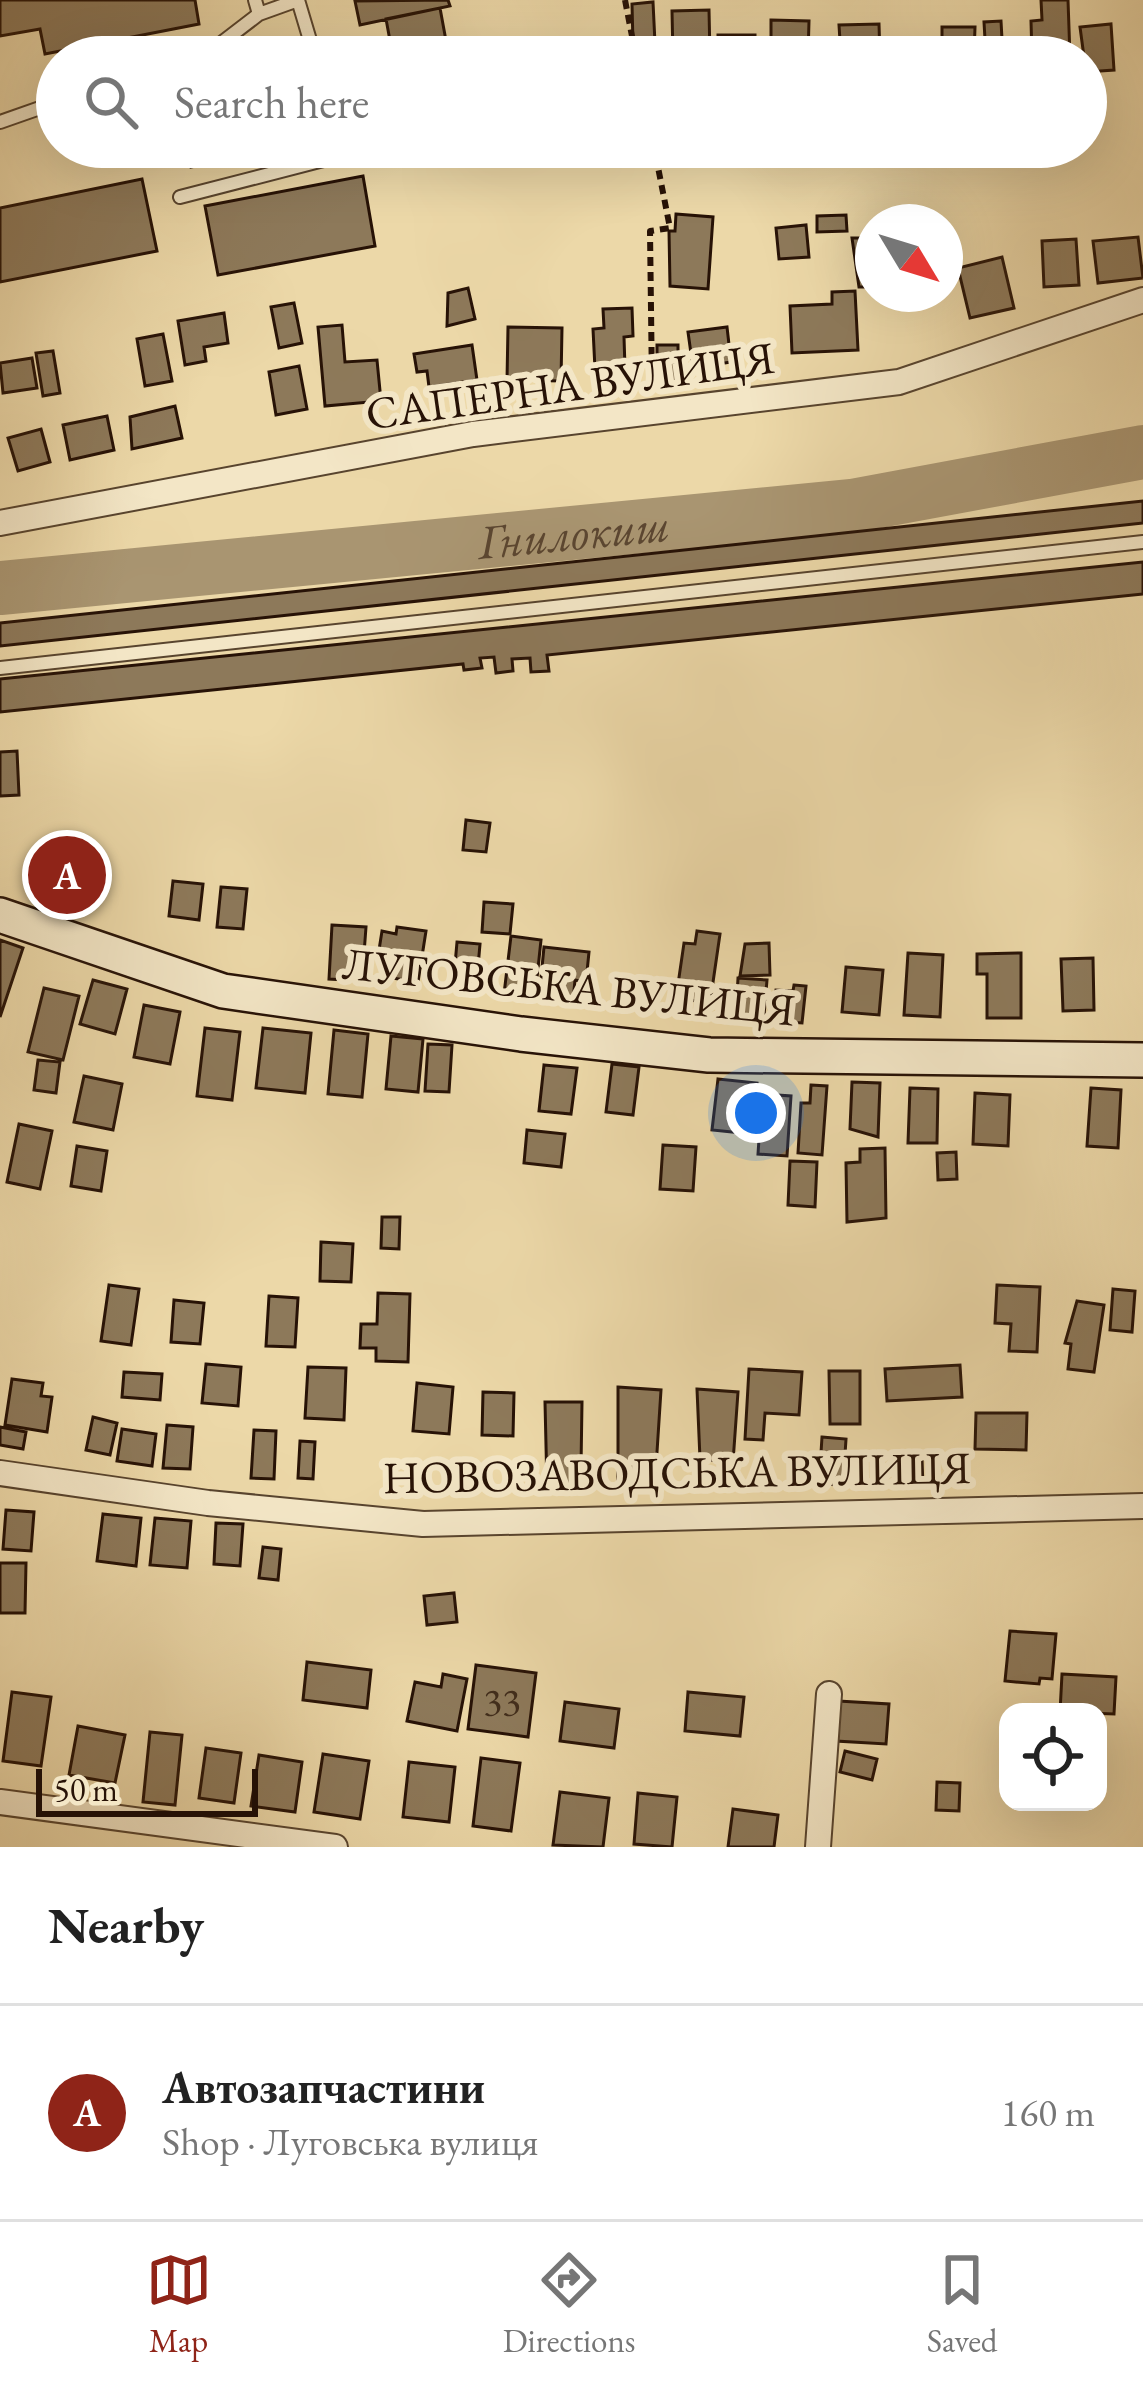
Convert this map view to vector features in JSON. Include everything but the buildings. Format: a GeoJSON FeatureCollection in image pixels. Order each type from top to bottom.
{"type":"FeatureCollection","features":[{"type":"Feature","properties":{"kind":"street","name":"САПЕРНА ВУЛИЦЯ"},"geometry":{"type":"LineString","coordinates":[[0,523],[473,434],[899,382],[1143,300]]}},
{"type":"Feature","properties":{"kind":"street","name":"ЛУГОВСЬКА ВУЛИЦЯ"},"geometry":{"type":"LineString","coordinates":[[0,915],[223,991],[521,1034],[709,1055],[1143,1060]]}},
{"type":"Feature","properties":{"kind":"street","name":"НОВОЗАВОДСЬКА ВУЛИЦЯ"},"geometry":{"type":"LineString","coordinates":[[0,1473],[208,1503],[423,1524],[1143,1506]]}},
{"type":"Feature","properties":{"kind":"street"},"geometry":{"type":"LineString","coordinates":[[818,1847],[829,1694]]}},
{"type":"Feature","properties":{"kind":"street"},"geometry":{"type":"LineString","coordinates":[[0,1802],[335,1847]]}},
{"type":"Feature","properties":{"kind":"lane"},"geometry":{"type":"LineString","coordinates":[[227,36],[257,7],[298,0],[309,36]]}},
{"type":"Feature","properties":{"kind":"lane"},"geometry":{"type":"LineString","coordinates":[[0,122],[36,109]]}},
{"type":"Feature","properties":{"kind":"lane"},"geometry":{"type":"LineString","coordinates":[[180,197],[293,168]]}},
{"type":"Feature","properties":{"kind":"lane"},"geometry":{"type":"LineString","coordinates":[[0,668],[1143,542]]}},
{"type":"Feature","properties":{"kind":"path"},"geometry":{"type":"LineString","coordinates":[[626,0],[632,36]]}},
{"type":"Feature","properties":{"kind":"path"},"geometry":{"type":"LineString","coordinates":[[652,414],[650,231],[670,228],[658,168]]}},
{"type":"Feature","properties":{"kind":"waterway","name":"Гнилокиш"},"geometry":{"type":"LineString","coordinates":[[0,588],[852,506],[1143,452]]}},
{"type":"Feature","properties":{"kind":"place","name":"Автозапчастини"},"geometry":{"type":"Point","coordinates":[67,875]}}]}
